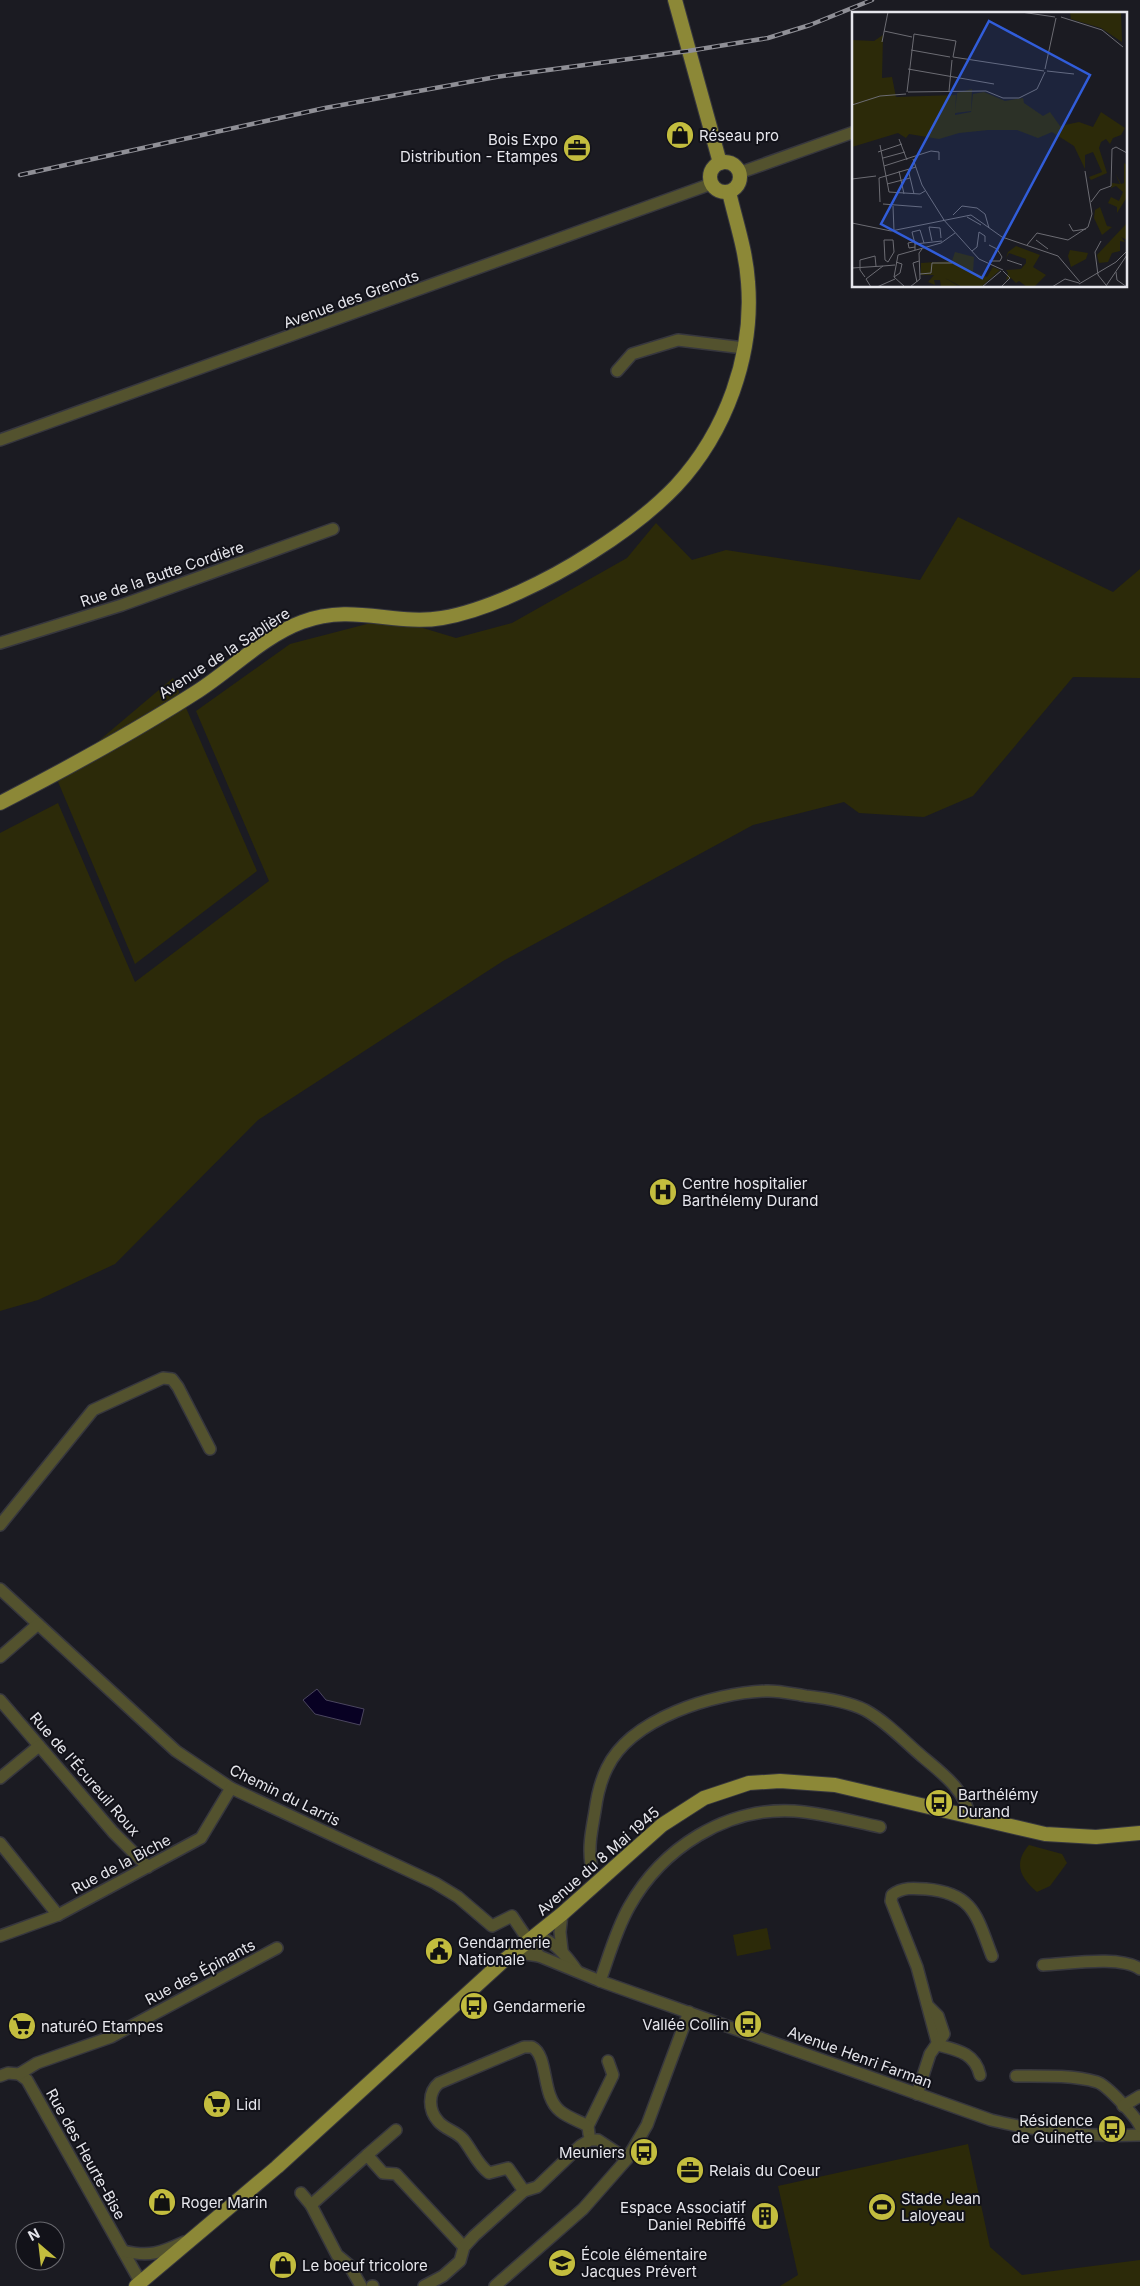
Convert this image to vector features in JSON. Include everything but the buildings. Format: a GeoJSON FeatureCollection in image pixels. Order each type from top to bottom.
{"type":"FeatureCollection","features":[{"type":"Feature","properties":{"kind":"main road"},"geometry":{"type":"LineString","coordinates":[[675,0],[720,162]]}},
{"type":"Feature","properties":{"kind":"main road"},"geometry":{"type":"LineString","coordinates":[[720,162],[732,164],[739,173],[739,183],[729,192],[720,192],[711,184],[711,170],[720,162]]}},
{"type":"Feature","properties":{"kind":"main road","name":"Avenue de la Sablière"},"geometry":{"type":"LineString","coordinates":[[0,803],[104,748],[199,690],[282,632],[302,622],[337,614],[354,613],[410,619],[441,618],[479,607],[545,580],[579,561],[646,513],[675,487],[693,466],[728,404],[738,374],[748,317],[748,283],[744,249],[729,192]]}},
{"type":"Feature","properties":{"kind":"main road","name":"Avenue du 8 Mai 1945"},"geometry":{"type":"LineString","coordinates":[[139,2284],[277,2167],[514,1952],[562,1914],[669,1820],[704,1798],[749,1783],[780,1781],[835,1785],[1045,1834],[1073,1837],[1140,1834]]}},
{"type":"Feature","properties":{"kind":"street"},"geometry":{"type":"LineString","coordinates":[[739,173],[852,133]]}},
{"type":"Feature","properties":{"kind":"street","name":"Avenue des Grenots"},"geometry":{"type":"LineString","coordinates":[[0,440],[711,184]]}},
{"type":"Feature","properties":{"kind":"street"},"geometry":{"type":"LineString","coordinates":[[617,371],[632,354],[678,340],[744,348]]}},
{"type":"Feature","properties":{"kind":"street","name":"Rue de la Butte Cordière"},"geometry":{"type":"LineString","coordinates":[[0,644],[122,605],[333,529]]}},
{"type":"Feature","properties":{"kind":"street"},"geometry":{"type":"LineString","coordinates":[[0,1525],[93,1410],[163,1378],[172,1379],[178,1387],[210,1449]]}},
{"type":"Feature","properties":{"kind":"street","name":"Chemin du Larris"},"geometry":{"type":"LineString","coordinates":[[0,1589],[170,1746],[231,1788],[435,1883],[458,1898],[492,1926],[512,1916],[532,1938]]}},
{"type":"Feature","properties":{"kind":"street"},"geometry":{"type":"LineString","coordinates":[[0,1657],[38,1624]]}},
{"type":"Feature","properties":{"kind":"street"},"geometry":{"type":"LineString","coordinates":[[591,1864],[590,1839],[598,1790],[608,1766],[621,1750],[640,1732],[662,1717],[688,1706],[725,1696],[766,1690],[828,1699],[865,1710],[889,1727],[954,1786],[967,1805],[969,1816]]}},
{"type":"Feature","properties":{"kind":"street","name":"Rue de l'Écureuil Roux"},"geometry":{"type":"LineString","coordinates":[[0,1700],[113,1832],[148,1867]]}},
{"type":"Feature","properties":{"kind":"street"},"geometry":{"type":"LineString","coordinates":[[0,1778],[39,1746]]}},
{"type":"Feature","properties":{"kind":"street","name":"Rue de la Biche"},"geometry":{"type":"LineString","coordinates":[[0,1936],[58,1915],[202,1838],[231,1788]]}},
{"type":"Feature","properties":{"kind":"street"},"geometry":{"type":"LineString","coordinates":[[600,1981],[618,1929],[642,1885],[671,1854],[699,1835],[736,1818],[766,1812],[819,1813],[880,1827]]}},
{"type":"Feature","properties":{"kind":"street"},"geometry":{"type":"LineString","coordinates":[[0,1843],[58,1915]]}},
{"type":"Feature","properties":{"kind":"street"},"geometry":{"type":"LineString","coordinates":[[916,2094],[930,2054],[944,2034],[938,2016],[929,2007],[917,1967],[891,1901],[892,1895],[905,1889],[935,1890],[966,1902],[975,1913],[992,1956]]}},
{"type":"Feature","properties":{"kind":"street"},"geometry":{"type":"LineString","coordinates":[[562,1914],[560,1932],[562,1950]]}},
{"type":"Feature","properties":{"kind":"street"},"geometry":{"type":"LineString","coordinates":[[532,1938],[551,1942],[562,1950],[578,1972]]}},
{"type":"Feature","properties":{"kind":"street"},"geometry":{"type":"LineString","coordinates":[[532,1938],[539,1956]]}},
{"type":"Feature","properties":{"kind":"street","name":"Rue des Épinants"},"geometry":{"type":"LineString","coordinates":[[0,2076],[8,2073],[19,2074],[37,2063],[111,2037],[277,1948]]}},
{"type":"Feature","properties":{"kind":"street","name":"Avenue Henri Farman"},"geometry":{"type":"LineString","coordinates":[[514,1952],[539,1956],[600,1981],[991,2120],[1022,2128],[1109,2136],[1140,2135]]}},
{"type":"Feature","properties":{"kind":"street"},"geometry":{"type":"LineString","coordinates":[[1043,1965],[1119,1962],[1134,1964],[1140,1968]]}},
{"type":"Feature","properties":{"kind":"street"},"geometry":{"type":"LineString","coordinates":[[495,2286],[583,2208],[626,2159],[647,2125],[689,2012]]}},
{"type":"Feature","properties":{"kind":"street"},"geometry":{"type":"LineString","coordinates":[[938,2045],[963,2052],[973,2059],[980,2075]]}},
{"type":"Feature","properties":{"kind":"street"},"geometry":{"type":"LineString","coordinates":[[524,2191],[508,2168],[489,2173],[483,2168],[462,2138],[437,2120],[430,2097],[432,2088],[439,2083],[524,2047],[532,2047],[540,2055],[546,2086],[552,2101],[560,2111],[588,2126]]}},
{"type":"Feature","properties":{"kind":"street"},"geometry":{"type":"LineString","coordinates":[[590,2140],[588,2126],[613,2075],[608,2061]]}},
{"type":"Feature","properties":{"kind":"street","name":"Rue des Heurte-Bise"},"geometry":{"type":"LineString","coordinates":[[19,2074],[27,2080],[123,2251],[139,2284]]}},
{"type":"Feature","properties":{"kind":"street"},"geometry":{"type":"LineString","coordinates":[[1016,2076],[1040,2076],[1097,2082],[1123,2106],[1140,2126]]}},
{"type":"Feature","properties":{"kind":"street"},"geometry":{"type":"LineString","coordinates":[[1123,2106],[1140,2096]]}},
{"type":"Feature","properties":{"kind":"street"},"geometry":{"type":"LineString","coordinates":[[311,2205],[396,2130]]}},
{"type":"Feature","properties":{"kind":"street"},"geometry":{"type":"LineString","coordinates":[[424,2286],[443,2276],[460,2261],[464,2247],[524,2191],[537,2187],[580,2146],[590,2140],[598,2140],[626,2159]]}},
{"type":"Feature","properties":{"kind":"street"},"geometry":{"type":"LineString","coordinates":[[367,2155],[383,2173],[396,2174],[464,2247]]}},
{"type":"Feature","properties":{"kind":"street"},"geometry":{"type":"LineString","coordinates":[[301,2193],[311,2205],[337,2255],[350,2266],[361,2286]]}},
{"type":"Feature","properties":{"kind":"street"},"geometry":{"type":"LineString","coordinates":[[123,2251],[144,2255],[155,2254],[197,2236]]}},
{"type":"Feature","properties":{"kind":"shaded area"},"geometry":{"type":"Polygon","coordinates":[[[958,517],[1113,592],[1140,569],[1140,678],[1073,677],[973,796],[924,817],[859,813],[844,802],[753,825],[503,961],[258,1120],[115,1264],[38,1300],[0,1311],[0,833],[58,803],[135,982],[269,881],[196,711],[290,644],[390,618],[456,638],[512,623],[627,558],[656,523],[692,560],[726,550],[920,580],[958,517]]]}},
{"type":"Feature","properties":{"kind":"shaded area"},"geometry":{"type":"Polygon","coordinates":[[[173,678],[257,871],[135,964],[56,777],[173,678]]]}},
{"type":"Feature","properties":{"kind":"shaded area"},"geometry":{"type":"Polygon","coordinates":[[[317,1689],[326,1700],[364,1709],[360,1725],[315,1714],[303,1700],[317,1689]]]}},
{"type":"Feature","properties":{"kind":"shaded area"},"geometry":{"type":"Polygon","coordinates":[[[1029,1845],[1062,1854],[1067,1863],[1050,1886],[1037,1892],[1026,1881],[1021,1870],[1021,1858],[1029,1845]]]}},
{"type":"Feature","properties":{"kind":"shaded area"},"geometry":{"type":"Polygon","coordinates":[[[767,1928],[771,1949],[737,1956],[733,1935],[767,1928]]]}},
{"type":"Feature","properties":{"kind":"shaded area","name":"Stade Jean Laloyeau"},"geometry":{"type":"Polygon","coordinates":[[[968,2144],[990,2247],[1022,2275],[1140,2260],[1140,2286],[780,2286],[798,2275],[778,2186],[968,2144]]]}},
{"type":"Feature","properties":{"kind":"railway"},"geometry":{"type":"LineString","coordinates":[[20,175],[325,108],[496,77],[688,51],[768,38],[810,25],[872,0]]}},
{"type":"Feature","properties":{"kind":"place","name":"Réseau pro"},"geometry":{"type":"Point","coordinates":[680,135]}},
{"type":"Feature","properties":{"kind":"place","name":"Bois Expo Distribution - Etampes"},"geometry":{"type":"Point","coordinates":[577,148]}},
{"type":"Feature","properties":{"kind":"place","name":"Centre hospitalier Barthélemy Durand"},"geometry":{"type":"Point","coordinates":[663,1192]}},
{"type":"Feature","properties":{"kind":"place","name":"Barthélémy Durand"},"geometry":{"type":"Point","coordinates":[939,1803]}},
{"type":"Feature","properties":{"kind":"place","name":"Gendarmerie Nationale"},"geometry":{"type":"Point","coordinates":[439,1951]}},
{"type":"Feature","properties":{"kind":"place","name":"Gendarmerie"},"geometry":{"type":"Point","coordinates":[474,2006]}},
{"type":"Feature","properties":{"kind":"place","name":"Vallée Collin"},"geometry":{"type":"Point","coordinates":[748,2024]}},
{"type":"Feature","properties":{"kind":"place","name":"naturéO Etampes"},"geometry":{"type":"Point","coordinates":[22,2026]}},
{"type":"Feature","properties":{"kind":"place","name":"Lidl"},"geometry":{"type":"Point","coordinates":[217,2104]}},
{"type":"Feature","properties":{"kind":"place","name":"Résidence de Guinette"},"geometry":{"type":"Point","coordinates":[1112,2129]}},
{"type":"Feature","properties":{"kind":"place","name":"Meuniers"},"geometry":{"type":"Point","coordinates":[644,2152]}},
{"type":"Feature","properties":{"kind":"place","name":"Relais du Coeur"},"geometry":{"type":"Point","coordinates":[690,2170]}},
{"type":"Feature","properties":{"kind":"place","name":"Roger Marin"},"geometry":{"type":"Point","coordinates":[162,2202]}},
{"type":"Feature","properties":{"kind":"place","name":"Stade Jean Laloyeau"},"geometry":{"type":"Point","coordinates":[882,2207]}},
{"type":"Feature","properties":{"kind":"place","name":"Espace Associatif Daniel Rebiffé"},"geometry":{"type":"Point","coordinates":[765,2216]}},
{"type":"Feature","properties":{"kind":"place","name":"École élémentaire Jacques Prévert"},"geometry":{"type":"Point","coordinates":[562,2263]}},
{"type":"Feature","properties":{"kind":"place","name":"Le boeuf tricolore"},"geometry":{"type":"Point","coordinates":[283,2265]}}]}
